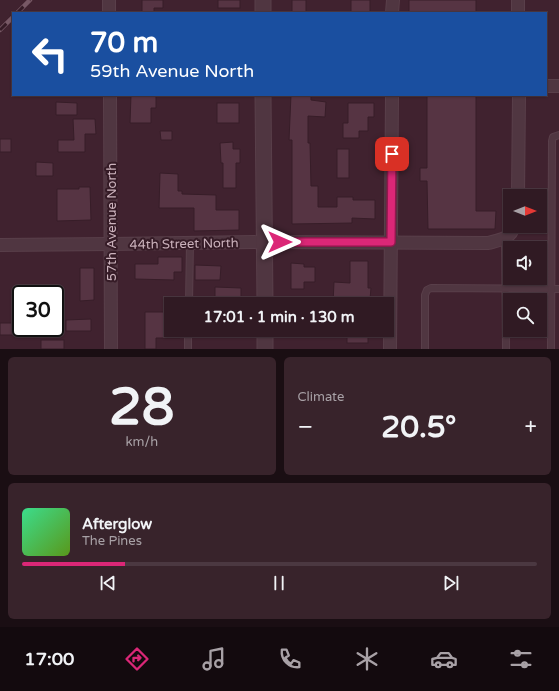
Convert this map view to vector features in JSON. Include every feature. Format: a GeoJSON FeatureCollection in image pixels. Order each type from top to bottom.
{"type":"FeatureCollection","features":[{"type":"Feature","properties":{"kind":"street"},"geometry":{"type":"LineString","coordinates":[[109,0],[109,12]]}},
{"type":"Feature","properties":{"kind":"street"},"geometry":{"type":"LineString","coordinates":[[263,0],[263,12]]}},
{"type":"Feature","properties":{"kind":"street"},"geometry":{"type":"LineString","coordinates":[[392,12],[393,0]]}},
{"type":"Feature","properties":{"kind":"street"},"geometry":{"type":"LineString","coordinates":[[518,0],[518,12]]}},
{"type":"Feature","properties":{"kind":"street"},"geometry":{"type":"LineString","coordinates":[[547,86],[559,86]]}},
{"type":"Feature","properties":{"kind":"street","name":"57th Avenue North"},"geometry":{"type":"LineString","coordinates":[[110,96],[111,349]]}},
{"type":"Feature","properties":{"kind":"street"},"geometry":{"type":"LineString","coordinates":[[264,96],[265,297]]}},
{"type":"Feature","properties":{"kind":"street"},"geometry":{"type":"LineString","coordinates":[[390,349],[392,96]]}},
{"type":"Feature","properties":{"kind":"street"},"geometry":{"type":"LineString","coordinates":[[518,189],[519,96]]}},
{"type":"Feature","properties":{"kind":"street"},"geometry":{"type":"LineString","coordinates":[[505,239],[510,233]]}},
{"type":"Feature","properties":{"kind":"street","name":"44th Street North"},"geometry":{"type":"LineString","coordinates":[[0,245],[264,242],[488,243],[505,239]]}},
{"type":"Feature","properties":{"kind":"street"},"geometry":{"type":"LineString","coordinates":[[265,337],[265,349]]}},
{"type":"Feature","properties":{"kind":"lane"},"geometry":{"type":"LineString","coordinates":[[551,349],[552,141],[553,137],[559,136]]}},
{"type":"Feature","properties":{"kind":"lane"},"geometry":{"type":"LineString","coordinates":[[505,239],[506,349]]}},
{"type":"Feature","properties":{"kind":"lane"},"geometry":{"type":"LineString","coordinates":[[188,297],[190,243]]}},
{"type":"Feature","properties":{"kind":"lane"},"geometry":{"type":"LineString","coordinates":[[425,349],[425,295],[427,290],[431,288],[559,289]]}},
{"type":"Feature","properties":{"kind":"lane"},"geometry":{"type":"LineString","coordinates":[[188,337],[188,349]]}},
{"type":"Feature","properties":{"kind":"building"},"geometry":{"type":"Polygon","coordinates":[[[142,0],[163,0],[163,8],[154,8],[154,12],[142,12],[142,0]]]}},
{"type":"Feature","properties":{"kind":"building"},"geometry":{"type":"Polygon","coordinates":[[[218,0],[240,0],[240,8],[218,8],[218,0]]]}},
{"type":"Feature","properties":{"kind":"building"},"geometry":{"type":"Polygon","coordinates":[[[292,0],[306,0],[306,12],[292,12],[292,0]]]}},
{"type":"Feature","properties":{"kind":"building"},"geometry":{"type":"Polygon","coordinates":[[[351,0],[370,0],[370,12],[351,12],[351,0]]]}},
{"type":"Feature","properties":{"kind":"building"},"geometry":{"type":"Polygon","coordinates":[[[409,0],[476,0],[476,12],[409,12],[409,0]]]}},
{"type":"Feature","properties":{"kind":"building"},"geometry":{"type":"Polygon","coordinates":[[[131,96],[156,96],[156,108],[151,108],[151,123],[130,123],[131,96]]]}},
{"type":"Feature","properties":{"kind":"building"},"geometry":{"type":"Polygon","coordinates":[[[291,96],[311,96],[311,100],[326,102],[325,117],[308,116],[311,186],[318,186],[318,207],[337,207],[337,197],[353,197],[353,200],[375,200],[375,219],[352,218],[352,223],[292,224],[292,140],[289,140],[291,96]]]}},
{"type":"Feature","properties":{"kind":"building"},"geometry":{"type":"Polygon","coordinates":[[[427,96],[476,96],[476,211],[496,211],[495,229],[428,229],[427,181],[420,181],[420,168],[427,168],[427,96]]]}},
{"type":"Feature","properties":{"kind":"building"},"geometry":{"type":"Polygon","coordinates":[[[56,102],[77,103],[77,115],[56,115],[56,102]]]}},
{"type":"Feature","properties":{"kind":"building"},"geometry":{"type":"Polygon","coordinates":[[[217,103],[239,103],[239,123],[217,123],[217,103]]]}},
{"type":"Feature","properties":{"kind":"building"},"geometry":{"type":"Polygon","coordinates":[[[348,103],[374,103],[374,117],[368,117],[368,131],[359,131],[359,138],[343,138],[343,123],[348,123],[348,103]]]}},
{"type":"Feature","properties":{"kind":"building"},"geometry":{"type":"Polygon","coordinates":[[[73,119],[95,119],[96,134],[85,134],[85,152],[58,152],[58,140],[74,140],[73,119]]]}},
{"type":"Feature","properties":{"kind":"building"},"geometry":{"type":"Polygon","coordinates":[[[160,131],[172,131],[172,140],[161,140],[160,131]]]}},
{"type":"Feature","properties":{"kind":"building"},"geometry":{"type":"Polygon","coordinates":[[[0,139],[11,139],[11,152],[0,152],[0,139]]]}},
{"type":"Feature","properties":{"kind":"building"},"geometry":{"type":"Polygon","coordinates":[[[233,142],[233,149],[240,149],[240,163],[236,163],[236,188],[223,188],[223,163],[221,163],[220,143],[233,142]]]}},
{"type":"Feature","properties":{"kind":"building"},"geometry":{"type":"Polygon","coordinates":[[[337,149],[349,149],[349,178],[337,178],[337,149]]]}},
{"type":"Feature","properties":{"kind":"building"},"geometry":{"type":"Polygon","coordinates":[[[36,162],[53,163],[53,176],[36,176],[36,162]]]}},
{"type":"Feature","properties":{"kind":"building"},"geometry":{"type":"Polygon","coordinates":[[[160,173],[178,174],[178,191],[182,191],[182,194],[216,195],[216,210],[239,210],[239,230],[194,231],[194,208],[159,208],[160,173]]]}},
{"type":"Feature","properties":{"kind":"building"},"geometry":{"type":"Polygon","coordinates":[[[79,187],[90,187],[91,220],[57,221],[57,189],[79,189],[79,187]]]}},
{"type":"Feature","properties":{"kind":"building"},"geometry":{"type":"Polygon","coordinates":[[[158,257],[182,257],[182,272],[174,272],[174,280],[135,279],[135,264],[158,264],[158,257]]]}},
{"type":"Feature","properties":{"kind":"building"},"geometry":{"type":"Polygon","coordinates":[[[350,261],[368,261],[368,288],[371,288],[370,297],[333,297],[334,282],[350,283],[350,261]]]}},
{"type":"Feature","properties":{"kind":"building"},"geometry":{"type":"Polygon","coordinates":[[[291,263],[304,264],[304,267],[315,267],[315,282],[304,282],[304,289],[291,289],[291,263]]]}},
{"type":"Feature","properties":{"kind":"building"},"geometry":{"type":"Polygon","coordinates":[[[195,265],[221,266],[220,280],[195,280],[195,265]]]}},
{"type":"Feature","properties":{"kind":"building"},"geometry":{"type":"Polygon","coordinates":[[[80,268],[94,268],[94,300],[80,301],[80,268]]]}},
{"type":"Feature","properties":{"kind":"building"},"geometry":{"type":"Polygon","coordinates":[[[215,287],[241,288],[241,297],[215,297],[215,287]]]}},
{"type":"Feature","properties":{"kind":"building"},"geometry":{"type":"Polygon","coordinates":[[[145,312],[164,312],[164,337],[180,338],[156,338],[156,349],[145,349],[145,312]]]}},
{"type":"Feature","properties":{"kind":"building"},"geometry":{"type":"Polygon","coordinates":[[[91,319],[91,331],[66,331],[66,320],[91,319]]]}},
{"type":"Feature","properties":{"kind":"building"},"geometry":{"type":"Polygon","coordinates":[[[0,323],[12,323],[12,335],[0,335],[0,323]]]}},
{"type":"Feature","properties":{"kind":"building"},"geometry":{"type":"Polygon","coordinates":[[[347,337],[368,337],[368,343],[347,343],[347,337]]]}},
{"type":"Feature","properties":{"kind":"building"},"geometry":{"type":"Polygon","coordinates":[[[41,340],[64,340],[64,349],[41,349],[41,340]]]}},
{"type":"Feature","properties":{"kind":"railway"},"geometry":{"type":"LineString","coordinates":[[18,12],[30,0]]}},
{"type":"Feature","properties":{"kind":"railway"},"geometry":{"type":"LineString","coordinates":[[0,30],[12,18]]}},
{"type":"Feature","properties":{"kind":"route"},"geometry":{"type":"LineString","coordinates":[[280,242],[391,242],[392,154]]}}]}
